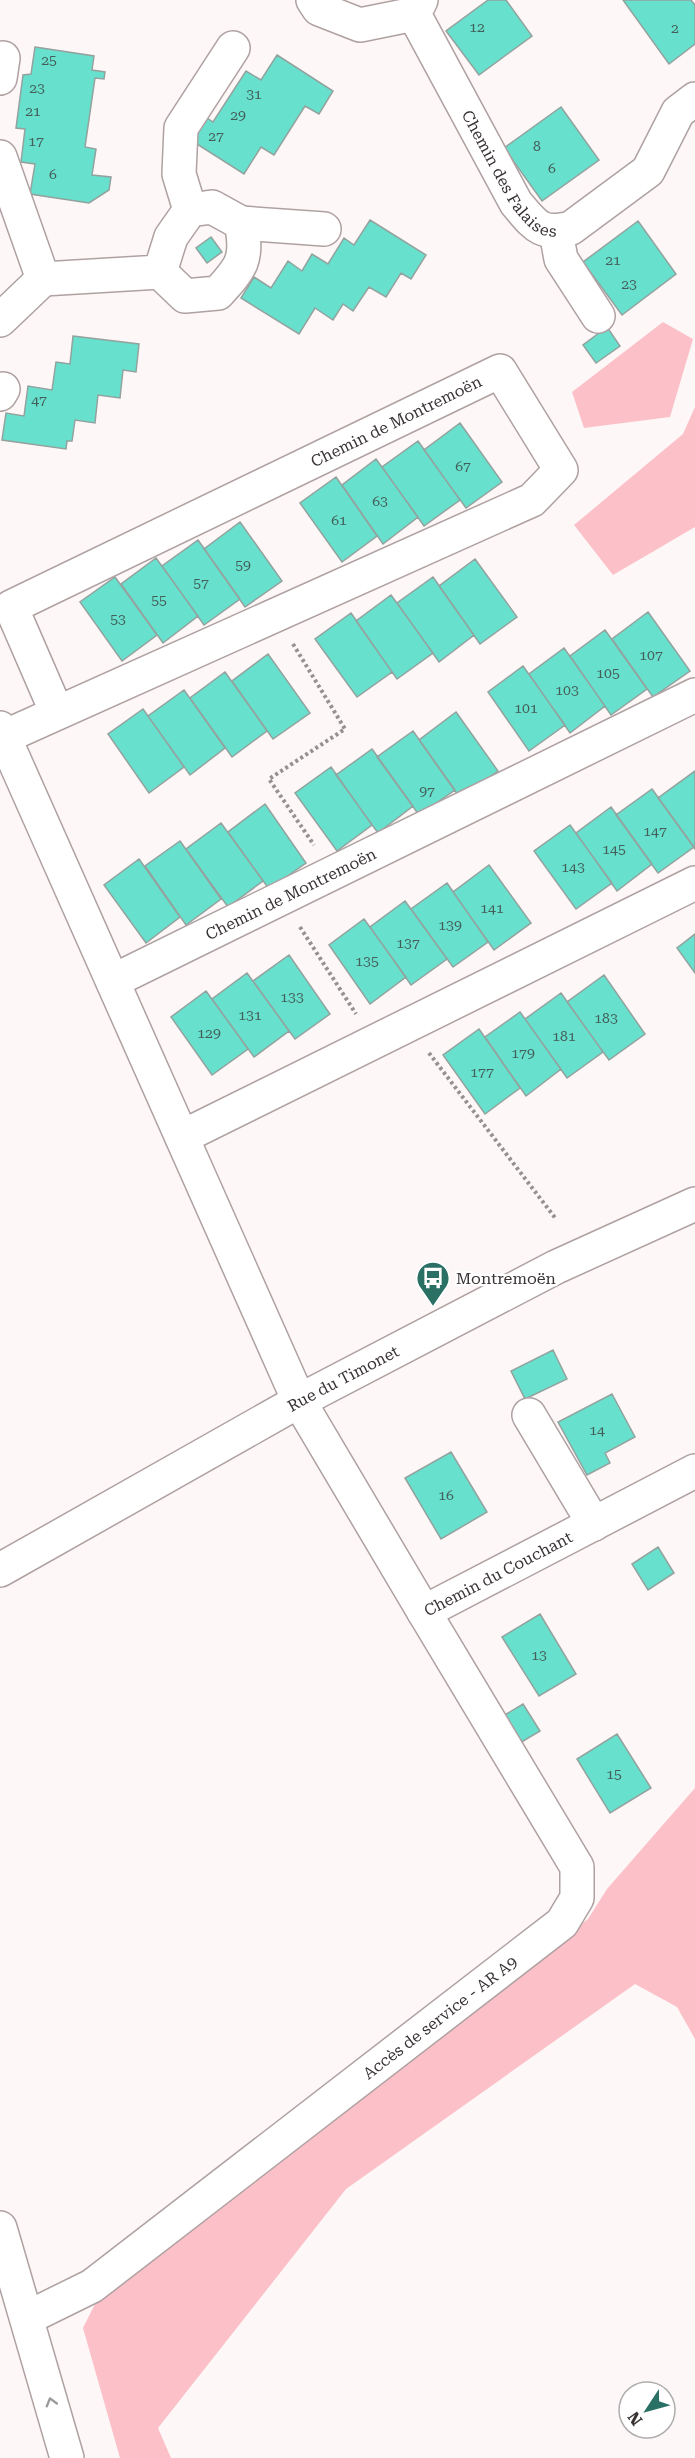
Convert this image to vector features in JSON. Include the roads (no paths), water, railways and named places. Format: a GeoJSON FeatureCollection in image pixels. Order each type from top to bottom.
{"type":"FeatureCollection","features":[{"type":"Feature","properties":{"kind":"main road"},"geometry":{"type":"LineString","coordinates":[[313,0],[319,9],[360,25],[417,7]]}},
{"type":"Feature","properties":{"kind":"main road","name":"Chemin des Falaises"},"geometry":{"type":"LineString","coordinates":[[417,7],[516,204],[539,229],[556,232],[571,228],[648,171],[678,112],[695,99]]}},
{"type":"Feature","properties":{"kind":"main road"},"geometry":{"type":"LineString","coordinates":[[190,210],[179,174],[181,128],[233,48]]}},
{"type":"Feature","properties":{"kind":"main road"},"geometry":{"type":"LineString","coordinates":[[0,157],[44,279]]}},
{"type":"Feature","properties":{"kind":"main road"},"geometry":{"type":"LineString","coordinates":[[160,272],[171,237],[190,210],[212,207],[241,223],[324,229]]}},
{"type":"Feature","properties":{"kind":"main road"},"geometry":{"type":"LineString","coordinates":[[0,320],[44,279],[160,272],[185,296],[218,293],[239,269],[245,244],[241,223]]}},
{"type":"Feature","properties":{"kind":"main road"},"geometry":{"type":"LineString","coordinates":[[556,232],[561,259],[598,316]]}},
{"type":"Feature","properties":{"kind":"main road","name":"Chemin de Montremoën"},"geometry":{"type":"LineString","coordinates":[[57,713],[11,608],[500,371],[561,470],[532,500],[57,713],[2,733],[299,1401]]}},
{"type":"Feature","properties":{"kind":"main road","name":"Chemin de Montremoën"},"geometry":{"type":"LineString","coordinates":[[113,981],[695,695]]}},
{"type":"Feature","properties":{"kind":"main road"},"geometry":{"type":"LineString","coordinates":[[182,1137],[695,884]]}},
{"type":"Feature","properties":{"kind":"main road","name":"Rue du Timonet"},"geometry":{"type":"LineString","coordinates":[[0,1570],[299,1401],[556,1267],[695,1204]]}},
{"type":"Feature","properties":{"kind":"main road","name":"Chemin du Couchant"},"geometry":{"type":"LineString","coordinates":[[299,1401],[424,1612],[695,1471]]}},
{"type":"Feature","properties":{"kind":"main road"},"geometry":{"type":"LineString","coordinates":[[529,1415],[594,1524]]}},
{"type":"Feature","properties":{"kind":"main road","name":"Accès de service - AR A9"},"geometry":{"type":"LineString","coordinates":[[27,2318],[92,2286],[562,1923],[577,1898],[577,1867],[424,1612]]}},
{"type":"Feature","properties":{"kind":"main road"},"geometry":{"type":"LineString","coordinates":[[0,2228],[67,2458]]}},
{"type":"Feature","properties":{"kind":"place","name":"Montremoën"},"geometry":{"type":"Point","coordinates":[433,1307]}}]}
